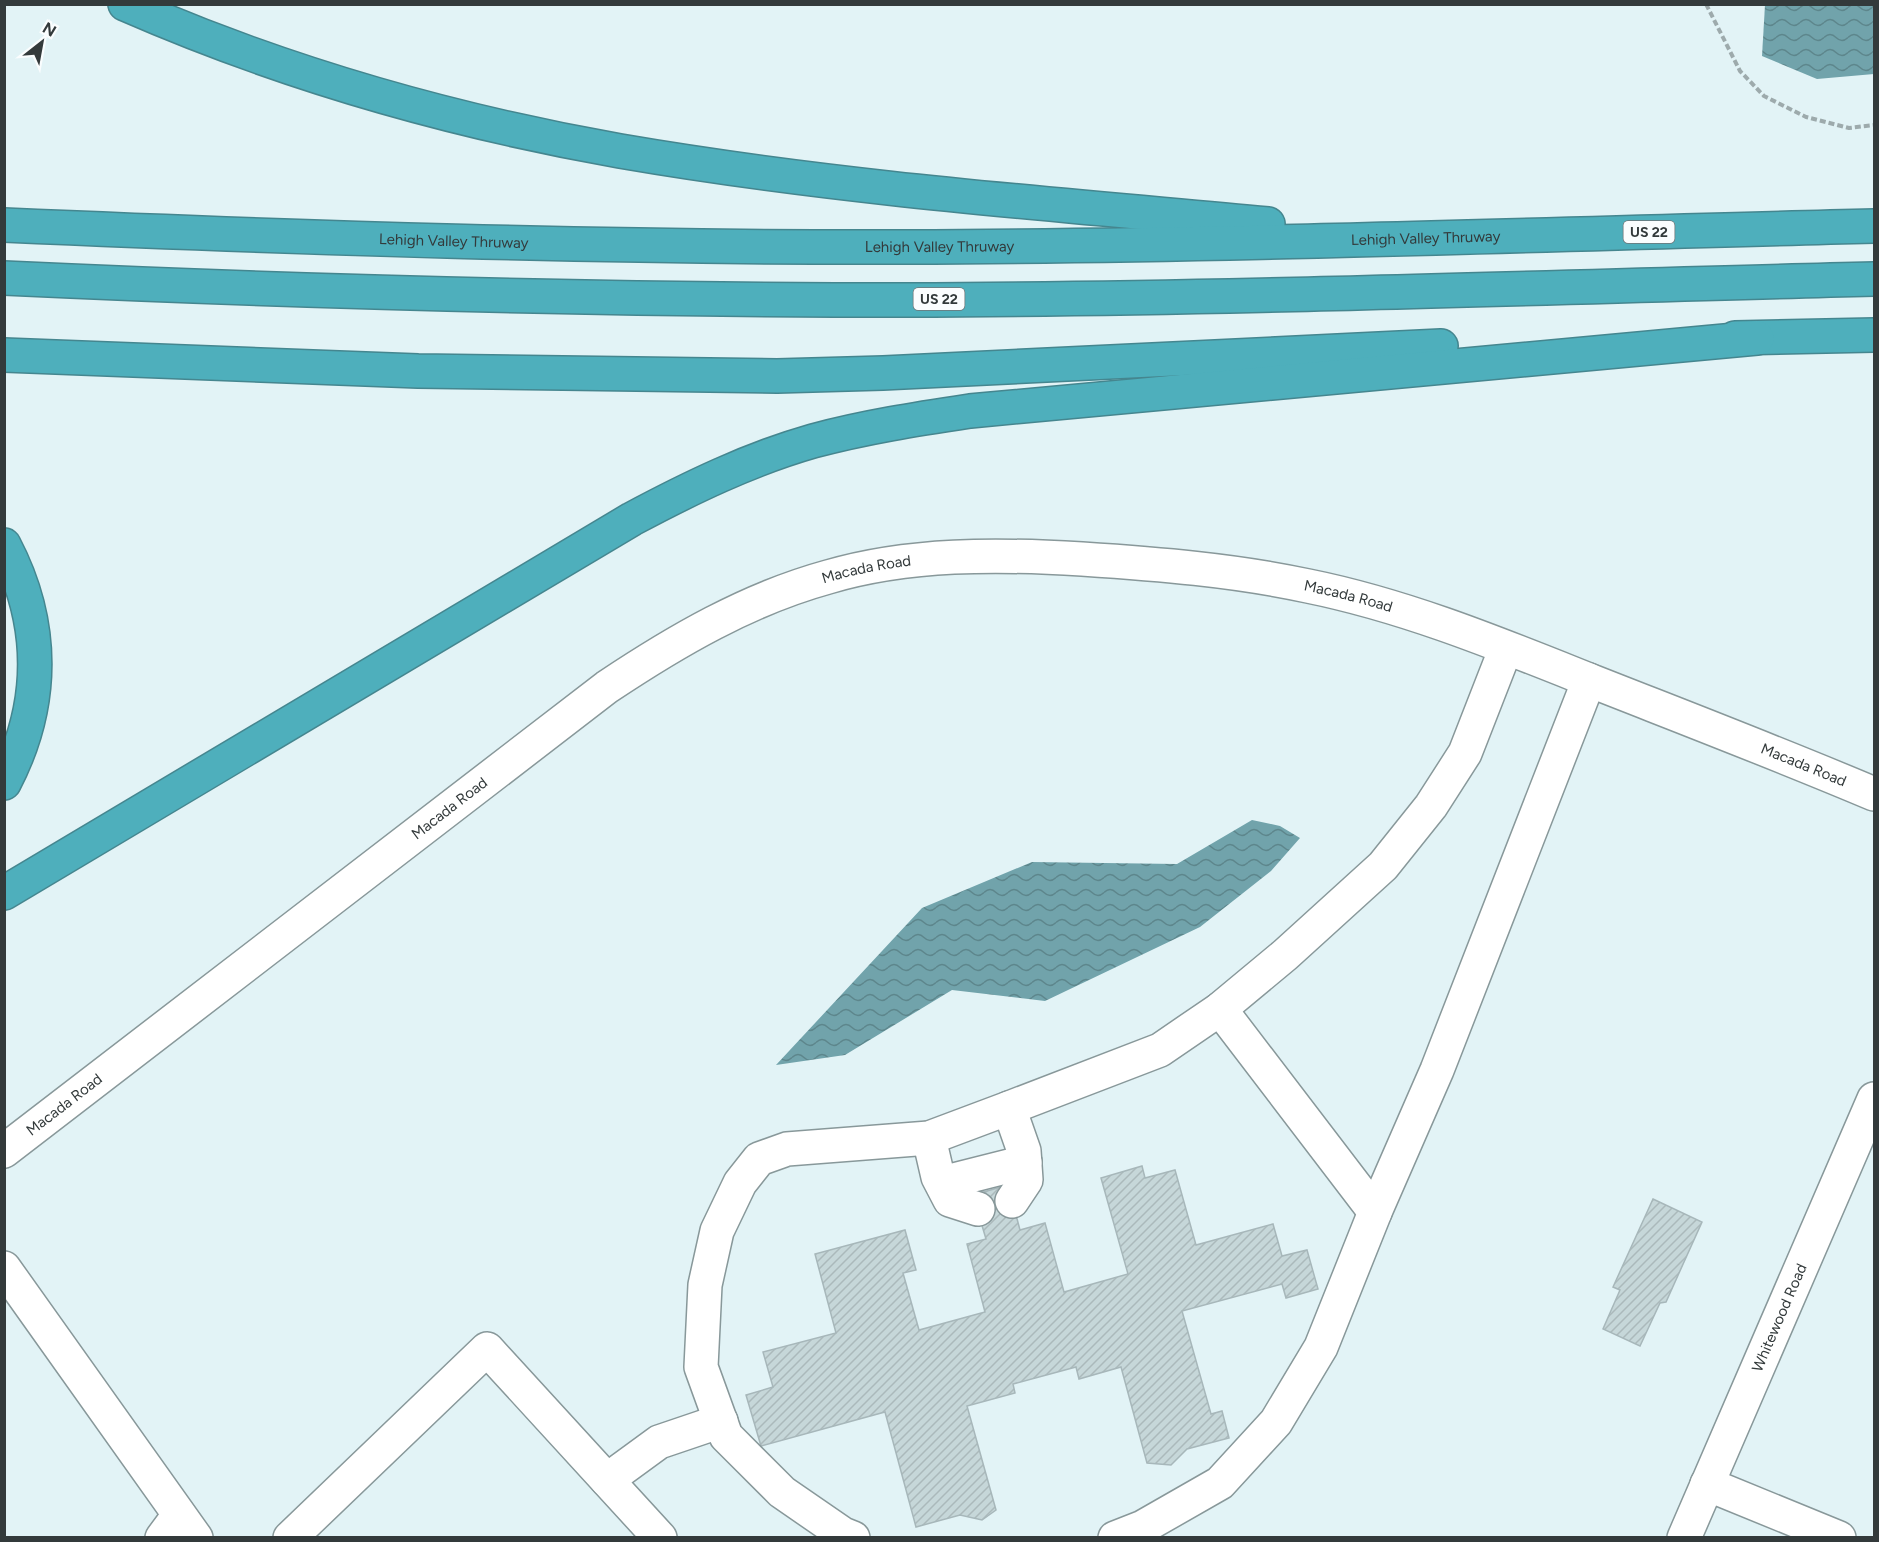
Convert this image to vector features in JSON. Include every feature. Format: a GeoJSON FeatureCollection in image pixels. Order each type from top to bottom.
{"type":"FeatureCollection","features":[{"type":"Feature","properties":{"kind":"highway"},"geometry":{"type":"LineString","coordinates":[[125,4],[219,43],[384,95],[460,117],[620,151],[872,187],[1422,238]]}},
{"type":"Feature","properties":{"kind":"highway","name":"Lehigh Valley Thruway"},"geometry":{"type":"LineString","coordinates":[[4,225],[421,241],[904,247],[1104,245],[1875,226]]}},
{"type":"Feature","properties":{"kind":"highway","name":"US 22"},"geometry":{"type":"LineString","coordinates":[[4,278],[432,294],[904,300],[1140,297],[1875,279]]}},
{"type":"Feature","properties":{"kind":"highway"},"geometry":{"type":"LineString","coordinates":[[4,356],[418,371],[777,376],[1455,345],[1875,335]]}},
{"type":"Feature","properties":{"kind":"highway"},"geometry":{"type":"LineString","coordinates":[[4,893],[633,519],[718,476],[812,441],[864,428],[970,411],[1757,338]]}},
{"type":"Feature","properties":{"kind":"highway"},"geometry":{"type":"LineString","coordinates":[[4,545],[17,569],[26,596],[35,652],[35,680],[26,734],[4,783]]}},
{"type":"Feature","properties":{"kind":"street","name":"Macada Road"},"geometry":{"type":"LineString","coordinates":[[4,1151],[607,687],[688,636],[734,612],[784,591],[830,576],[876,566],[926,560],[991,557],[1080,559],[1195,568],[1309,586],[1372,602],[1506,648],[1875,794]]}},
{"type":"Feature","properties":{"kind":"street"},"geometry":{"type":"LineString","coordinates":[[853,1538],[843,1534],[782,1492],[726,1436],[701,1367],[705,1285],[717,1231],[740,1183],[759,1159],[787,1149],[929,1138],[1160,1050],[1221,1009],[1285,955],[1383,866],[1431,806],[1465,753],[1506,648]]}},
{"type":"Feature","properties":{"kind":"street"},"geometry":{"type":"LineString","coordinates":[[1115,1538],[1143,1527],[1220,1483],[1276,1422],[1321,1347],[1375,1212],[1441,1059],[1589,680]]}},
{"type":"Feature","properties":{"kind":"street"},"geometry":{"type":"LineString","coordinates":[[1221,1009],[1375,1212]]}},
{"type":"Feature","properties":{"kind":"street","name":"Whitewood Road"},"geometry":{"type":"LineString","coordinates":[[1684,1538],[1875,1099]]}},
{"type":"Feature","properties":{"kind":"street"},"geometry":{"type":"LineString","coordinates":[[1010,1108],[1024,1151],[1026,1180],[1012,1201]]}},
{"type":"Feature","properties":{"kind":"street"},"geometry":{"type":"LineString","coordinates":[[929,1138],[938,1177],[950,1200],[978,1209]]}},
{"type":"Feature","properties":{"kind":"street"},"geometry":{"type":"LineString","coordinates":[[942,1183],[1025,1162]]}},
{"type":"Feature","properties":{"kind":"street"},"geometry":{"type":"LineString","coordinates":[[4,1268],[179,1530]]}},
{"type":"Feature","properties":{"kind":"street"},"geometry":{"type":"LineString","coordinates":[[290,1538],[487,1349],[660,1538]]}},
{"type":"Feature","properties":{"kind":"street"},"geometry":{"type":"LineString","coordinates":[[607,1480],[659,1442],[721,1421]]}},
{"type":"Feature","properties":{"kind":"street"},"geometry":{"type":"LineString","coordinates":[[1707,1484],[1839,1538]]}},
{"type":"Feature","properties":{"kind":"path"},"geometry":{"type":"LineString","coordinates":[[1706,4],[1740,71],[1764,96],[1806,117],[1849,128],[1875,125]]}},
{"type":"Feature","properties":{"kind":"water"},"geometry":{"type":"Polygon","coordinates":[[[1765,5],[1874,5],[1874,74],[1817,79],[1762,56],[1765,5]]]}},
{"type":"Feature","properties":{"kind":"water"},"geometry":{"type":"Polygon","coordinates":[[[1252,820],[1280,826],[1300,838],[1271,871],[1200,927],[1045,1001],[952,990],[845,1055],[776,1065],[922,908],[1032,862],[1177,864],[1252,820]]]}},
{"type":"Feature","properties":{"kind":"building"},"geometry":{"type":"Polygon","coordinates":[[[1142,1166],[1145,1178],[1175,1170],[1196,1245],[1273,1224],[1282,1256],[1307,1250],[1318,1289],[1286,1298],[1282,1284],[1182,1311],[1211,1414],[1222,1411],[1229,1438],[1187,1449],[1171,1465],[1147,1463],[1121,1367],[1079,1379],[1076,1367],[1013,1384],[1015,1393],[967,1406],[996,1510],[982,1520],[960,1515],[916,1527],[885,1412],[761,1446],[746,1395],[773,1387],[763,1352],[836,1333],[815,1254],[905,1230],[916,1270],[903,1273],[919,1330],[985,1312],[967,1244],[986,1239],[973,1195],[1008,1185],[1020,1230],[1045,1223],[1064,1292],[1128,1274],[1101,1178],[1142,1166]]]}},
{"type":"Feature","properties":{"kind":"building"},"geometry":{"type":"Polygon","coordinates":[[[1653,1199],[1702,1222],[1666,1302],[1660,1303],[1640,1346],[1603,1329],[1620,1290],[1613,1287],[1653,1199]]]}}]}
